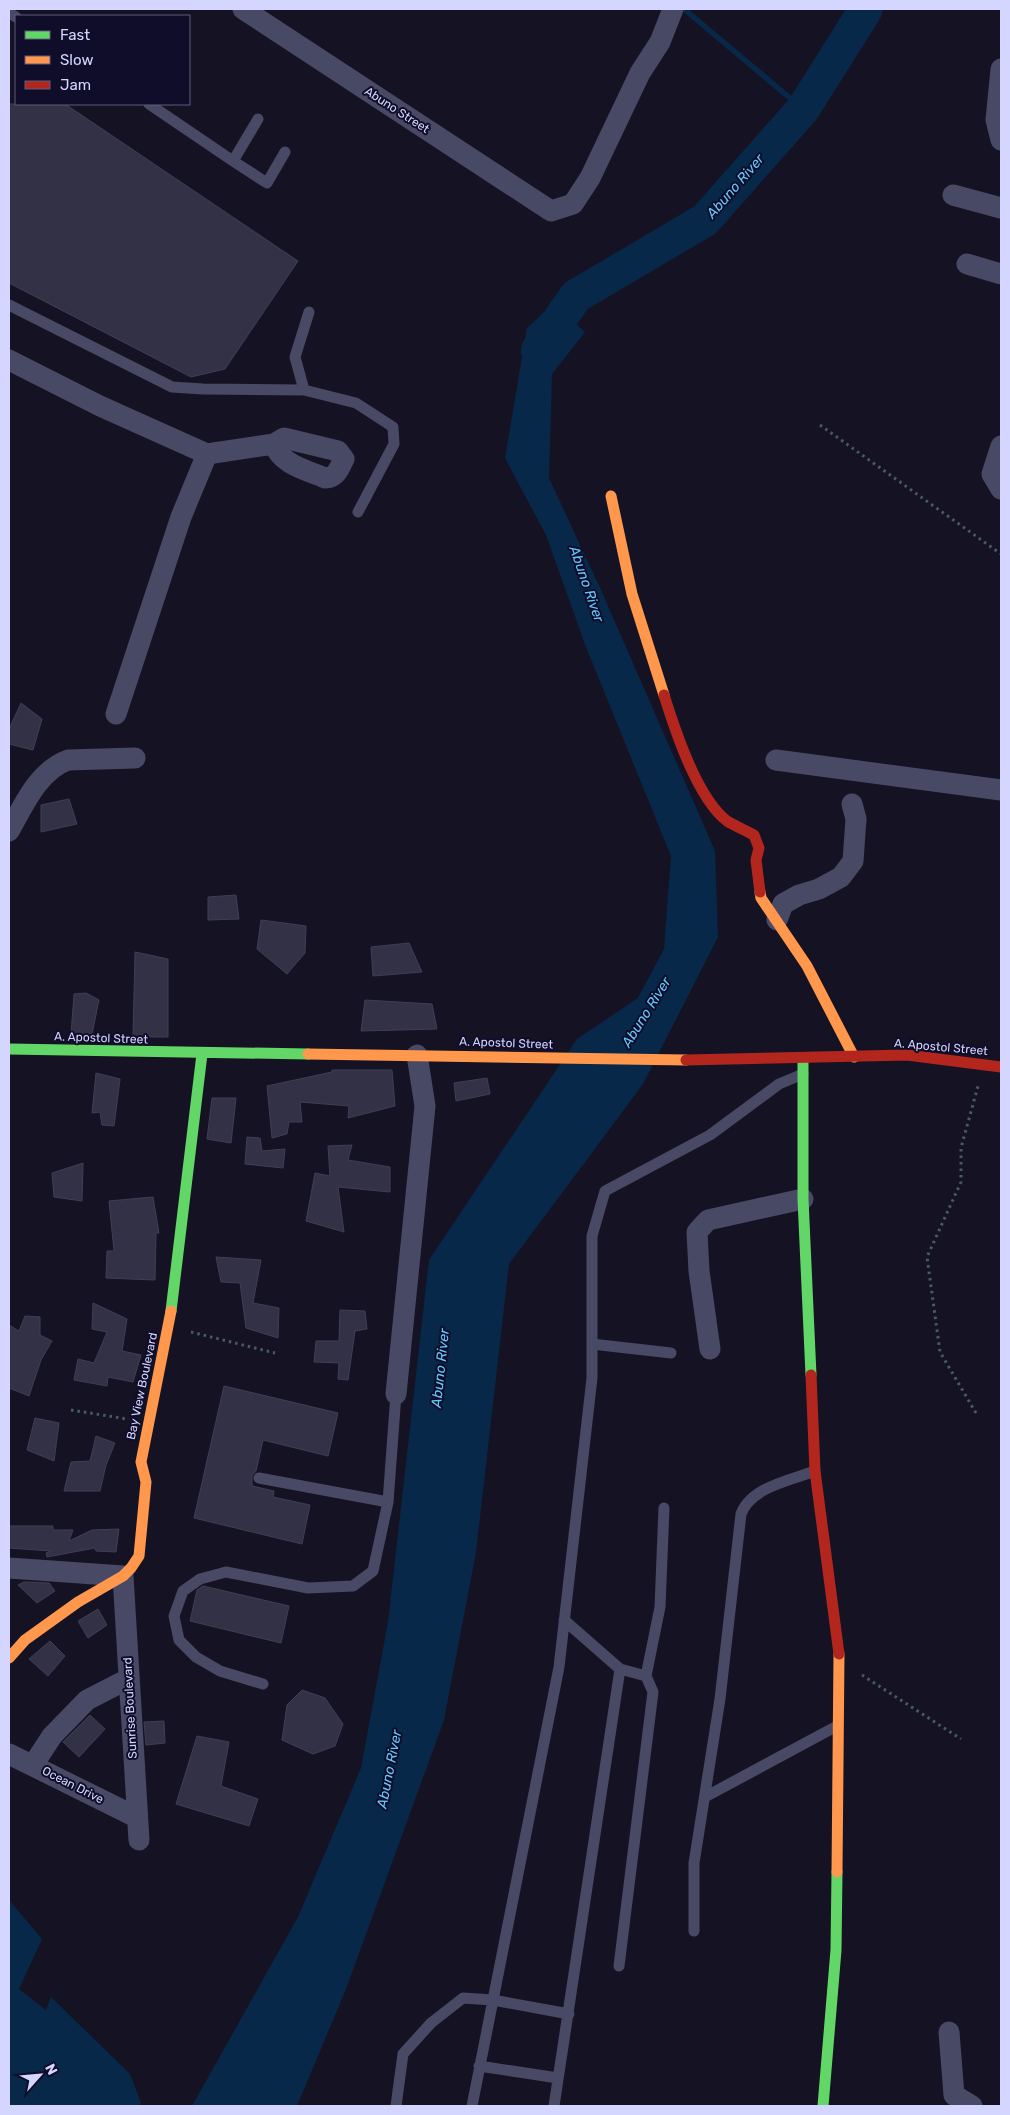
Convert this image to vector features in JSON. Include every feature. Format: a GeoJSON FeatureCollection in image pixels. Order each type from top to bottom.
{"type":"FeatureCollection","features":[{"type":"Feature","properties":{"kind":"street","name":"Abuno Street"},"geometry":{"type":"LineString","coordinates":[[243,9],[551,211],[574,204],[590,178],[640,73],[660,42],[673,9]]}},
{"type":"Feature","properties":{"kind":"street"},"geometry":{"type":"LineString","coordinates":[[1001,70],[996,120],[1001,140]]}},
{"type":"Feature","properties":{"kind":"street"},"geometry":{"type":"LineString","coordinates":[[953,195],[1001,208]]}},
{"type":"Feature","properties":{"kind":"street"},"geometry":{"type":"LineString","coordinates":[[967,264],[1001,274]]}},
{"type":"Feature","properties":{"kind":"street"},"geometry":{"type":"LineString","coordinates":[[9,360],[100,406],[207,454],[274,444]]}},
{"type":"Feature","properties":{"kind":"street"},"geometry":{"type":"LineString","coordinates":[[1001,446],[992,474],[1001,489]]}},
{"type":"Feature","properties":{"kind":"street"},"geometry":{"type":"LineString","coordinates":[[116,714],[181,517],[207,454]]}},
{"type":"Feature","properties":{"kind":"street"},"geometry":{"type":"LineString","coordinates":[[611,496],[632,594],[678,741],[706,796],[726,820],[754,835],[759,848],[756,860],[761,898],[807,966],[854,1057]]}},
{"type":"Feature","properties":{"kind":"street"},"geometry":{"type":"LineString","coordinates":[[9,831],[43,776],[59,763],[68,760],[135,758]]}},
{"type":"Feature","properties":{"kind":"street"},"geometry":{"type":"LineString","coordinates":[[776,760],[1001,790]]}},
{"type":"Feature","properties":{"kind":"street"},"geometry":{"type":"LineString","coordinates":[[777,920],[783,904],[800,895],[820,889],[841,877],[853,860],[856,819],[852,804]]}},
{"type":"Feature","properties":{"kind":"street","name":"A. Apostol Street"},"geometry":{"type":"LineString","coordinates":[[9,1049],[202,1054],[416,1055],[527,1059],[679,1060],[907,1055],[985,1063],[1001,1067]]}},
{"type":"Feature","properties":{"kind":"street","name":"Bay View Boulevard"},"geometry":{"type":"LineString","coordinates":[[9,1658],[25,1640],[78,1602],[122,1576],[139,1556],[146,1482],[141,1462],[147,1423],[169,1327],[202,1054]]}},
{"type":"Feature","properties":{"kind":"street"},"geometry":{"type":"LineString","coordinates":[[396,1394],[426,1106],[416,1055]]}},
{"type":"Feature","properties":{"kind":"street"},"geometry":{"type":"LineString","coordinates":[[803,1058],[803,1199],[816,1471],[840,1661],[841,1724],[836,1950],[823,2106]]}},
{"type":"Feature","properties":{"kind":"street"},"geometry":{"type":"LineString","coordinates":[[710,1349],[699,1271],[697,1232],[708,1220],[803,1199]]}},
{"type":"Feature","properties":{"kind":"street"},"geometry":{"type":"LineString","coordinates":[[9,1568],[122,1576]]}},
{"type":"Feature","properties":{"kind":"street"},"geometry":{"type":"LineString","coordinates":[[58,1571],[74,1578],[80,1593],[78,1602]]}},
{"type":"Feature","properties":{"kind":"street","name":"Sunrise Boulevard"},"geometry":{"type":"LineString","coordinates":[[122,1576],[136,1817],[139,1840]]}},
{"type":"Feature","properties":{"kind":"street"},"geometry":{"type":"LineString","coordinates":[[33,1765],[52,1736],[87,1700],[128,1679]]}},
{"type":"Feature","properties":{"kind":"street","name":"Ocean Drive"},"geometry":{"type":"LineString","coordinates":[[9,1754],[136,1817]]}},
{"type":"Feature","properties":{"kind":"street"},"geometry":{"type":"LineString","coordinates":[[949,2032],[954,2095],[972,2106]]}},
{"type":"Feature","properties":{"kind":"lane"},"geometry":{"type":"LineString","coordinates":[[150,105],[267,183],[285,152]]}},
{"type":"Feature","properties":{"kind":"lane"},"geometry":{"type":"LineString","coordinates":[[233,160],[258,119]]}},
{"type":"Feature","properties":{"kind":"lane"},"geometry":{"type":"LineString","coordinates":[[9,305],[172,386],[203,389],[304,390],[356,402],[393,428],[394,444],[358,512]]}},
{"type":"Feature","properties":{"kind":"lane"},"geometry":{"type":"LineString","coordinates":[[304,390],[295,357],[309,312]]}},
{"type":"Feature","properties":{"kind":"lane"},"geometry":{"type":"LineString","coordinates":[[472,2106],[558,1667],[592,1378],[592,1236],[605,1191],[710,1135],[779,1084],[804,1074]]}},
{"type":"Feature","properties":{"kind":"lane"},"geometry":{"type":"LineString","coordinates":[[592,1344],[670,1353]]}},
{"type":"Feature","properties":{"kind":"lane"},"geometry":{"type":"LineString","coordinates":[[263,1684],[220,1671],[196,1656],[179,1640],[174,1616],[183,1591],[200,1578],[226,1572],[308,1588],[353,1586],[373,1571],[388,1502],[396,1394]]}},
{"type":"Feature","properties":{"kind":"lane"},"geometry":{"type":"LineString","coordinates":[[694,1931],[694,1863],[720,1699],[741,1514],[744,1506],[762,1491],[816,1471]]}},
{"type":"Feature","properties":{"kind":"lane"},"geometry":{"type":"LineString","coordinates":[[259,1478],[388,1502]]}},
{"type":"Feature","properties":{"kind":"lane"},"geometry":{"type":"LineString","coordinates":[[619,1966],[653,1692],[646,1676],[660,1607],[664,1508]]}},
{"type":"Feature","properties":{"kind":"lane"},"geometry":{"type":"LineString","coordinates":[[564,1620],[620,1670],[646,1676]]}},
{"type":"Feature","properties":{"kind":"lane"},"geometry":{"type":"LineString","coordinates":[[554,2106],[620,1670]]}},
{"type":"Feature","properties":{"kind":"lane"},"geometry":{"type":"LineString","coordinates":[[705,1797],[841,1724]]}},
{"type":"Feature","properties":{"kind":"lane"},"geometry":{"type":"LineString","coordinates":[[396,2106],[403,2054],[431,2023],[463,1998],[493,2000],[568,2014]]}},
{"type":"Feature","properties":{"kind":"lane"},"geometry":{"type":"LineString","coordinates":[[479,2066],[558,2078]]}},
{"type":"Feature","properties":{"kind":"path"},"geometry":{"type":"LineString","coordinates":[[820,426],[1001,554]]}},
{"type":"Feature","properties":{"kind":"path"},"geometry":{"type":"LineString","coordinates":[[976,1413],[940,1352],[927,1257],[961,1182],[961,1148],[985,1063]]}},
{"type":"Feature","properties":{"kind":"path"},"geometry":{"type":"LineString","coordinates":[[169,1327],[275,1354]]}},
{"type":"Feature","properties":{"kind":"path"},"geometry":{"type":"LineString","coordinates":[[71,1410],[147,1423]]}},
{"type":"Feature","properties":{"kind":"path"},"geometry":{"type":"LineString","coordinates":[[840,1661],[961,1739]]}},
{"type":"Feature","properties":{"kind":"water"},"geometry":{"type":"Polygon","coordinates":[[[553,304],[585,332],[552,374],[549,478],[601,590],[715,851],[718,937],[643,1084],[509,1264],[476,1552],[444,1720],[346,1989],[297,2106],[192,2106],[298,1917],[361,1768],[388,1622],[429,1260],[577,1039],[638,998],[664,949],[671,856],[586,647],[546,535],[505,458],[527,328],[553,304]]]}},
{"type":"Feature","properties":{"kind":"water"},"geometry":{"type":"Polygon","coordinates":[[[9,1900],[42,1939],[19,1989],[46,2010],[51,1997],[130,2074],[141,2103],[138,2106],[9,2106],[9,1900]]]}},
{"type":"Feature","properties":{"kind":"building"},"geometry":{"type":"Polygon","coordinates":[[[9,104],[66,105],[298,261],[225,369],[191,377],[9,283],[9,104]]]}},
{"type":"Feature","properties":{"kind":"building"},"geometry":{"type":"Polygon","coordinates":[[[21,703],[42,719],[33,750],[9,744],[9,729],[21,703]]]}},
{"type":"Feature","properties":{"kind":"building"},"geometry":{"type":"Polygon","coordinates":[[[69,799],[77,824],[41,832],[41,805],[69,799]]]}},
{"type":"Feature","properties":{"kind":"building"},"geometry":{"type":"Polygon","coordinates":[[[236,895],[239,919],[208,920],[208,897],[236,895]]]}},
{"type":"Feature","properties":{"kind":"building"},"geometry":{"type":"Polygon","coordinates":[[[261,920],[306,926],[305,953],[287,974],[257,949],[261,920]]]}},
{"type":"Feature","properties":{"kind":"building"},"geometry":{"type":"Polygon","coordinates":[[[409,943],[422,972],[373,976],[371,947],[409,943]]]}},
{"type":"Feature","properties":{"kind":"building"},"geometry":{"type":"Polygon","coordinates":[[[135,952],[168,959],[168,1037],[133,1037],[135,952]]]}},
{"type":"Feature","properties":{"kind":"building"},"geometry":{"type":"Polygon","coordinates":[[[86,993],[99,1000],[92,1034],[71,1034],[74,994],[86,993]]]}},
{"type":"Feature","properties":{"kind":"building"},"geometry":{"type":"Polygon","coordinates":[[[365,1000],[432,1004],[437,1029],[361,1031],[365,1000]]]}},
{"type":"Feature","properties":{"kind":"building"},"geometry":{"type":"Polygon","coordinates":[[[332,1070],[392,1070],[395,1106],[348,1118],[349,1106],[300,1102],[302,1122],[289,1122],[287,1134],[272,1138],[267,1086],[332,1072],[332,1070]]]}},
{"type":"Feature","properties":{"kind":"building"},"geometry":{"type":"Polygon","coordinates":[[[96,1073],[120,1079],[114,1126],[102,1125],[100,1112],[92,1113],[96,1073]]]}},
{"type":"Feature","properties":{"kind":"building"},"geometry":{"type":"Polygon","coordinates":[[[487,1078],[490,1094],[456,1101],[454,1083],[487,1078]]]}},
{"type":"Feature","properties":{"kind":"building"},"geometry":{"type":"Polygon","coordinates":[[[212,1098],[236,1098],[231,1143],[207,1139],[212,1098]]]}},
{"type":"Feature","properties":{"kind":"building"},"geometry":{"type":"Polygon","coordinates":[[[247,1137],[260,1138],[262,1151],[285,1149],[283,1168],[245,1164],[247,1137]]]}},
{"type":"Feature","properties":{"kind":"building"},"geometry":{"type":"Polygon","coordinates":[[[352,1145],[348,1160],[390,1167],[390,1192],[338,1187],[344,1232],[306,1221],[315,1173],[330,1176],[328,1146],[352,1145]]]}},
{"type":"Feature","properties":{"kind":"building"},"geometry":{"type":"Polygon","coordinates":[[[83,1163],[82,1201],[54,1197],[52,1173],[83,1163]]]}},
{"type":"Feature","properties":{"kind":"building"},"geometry":{"type":"Polygon","coordinates":[[[153,1197],[159,1233],[156,1233],[155,1280],[106,1278],[107,1251],[114,1251],[109,1201],[153,1197]]]}},
{"type":"Feature","properties":{"kind":"building"},"geometry":{"type":"Polygon","coordinates":[[[216,1257],[261,1260],[253,1303],[279,1308],[278,1338],[246,1328],[240,1283],[221,1282],[216,1257]]]}},
{"type":"Feature","properties":{"kind":"building"},"geometry":{"type":"Polygon","coordinates":[[[93,1303],[127,1319],[122,1351],[141,1355],[133,1382],[108,1377],[107,1386],[74,1380],[78,1359],[94,1363],[107,1332],[92,1329],[93,1303]]]}},
{"type":"Feature","properties":{"kind":"building"},"geometry":{"type":"Polygon","coordinates":[[[340,1310],[365,1311],[367,1329],[355,1331],[348,1380],[338,1379],[339,1363],[314,1362],[316,1341],[339,1341],[340,1310]]]}},
{"type":"Feature","properties":{"kind":"building"},"geometry":{"type":"Polygon","coordinates":[[[25,1316],[40,1317],[40,1335],[52,1341],[41,1360],[29,1396],[9,1388],[9,1325],[19,1331],[25,1316]]]}},
{"type":"Feature","properties":{"kind":"building"},"geometry":{"type":"Polygon","coordinates":[[[224,1386],[338,1413],[328,1456],[263,1440],[256,1471],[252,1476],[252,1486],[274,1491],[273,1497],[310,1505],[302,1544],[194,1518],[224,1386]]]}},
{"type":"Feature","properties":{"kind":"building"},"geometry":{"type":"Polygon","coordinates":[[[35,1418],[59,1423],[54,1461],[27,1450],[35,1418]]]}},
{"type":"Feature","properties":{"kind":"building"},"geometry":{"type":"Polygon","coordinates":[[[96,1436],[115,1443],[106,1465],[100,1491],[64,1491],[71,1462],[90,1461],[96,1436]]]}},
{"type":"Feature","properties":{"kind":"building"},"geometry":{"type":"Polygon","coordinates":[[[9,1526],[53,1526],[53,1530],[73,1530],[69,1541],[92,1530],[119,1529],[116,1552],[96,1551],[95,1548],[47,1557],[46,1553],[51,1551],[9,1548],[9,1526]]]}},
{"type":"Feature","properties":{"kind":"building"},"geometry":{"type":"Polygon","coordinates":[[[24,1582],[49,1583],[55,1591],[37,1603],[18,1585],[24,1582]]]}},
{"type":"Feature","properties":{"kind":"building"},"geometry":{"type":"Polygon","coordinates":[[[203,1586],[289,1606],[281,1643],[190,1621],[197,1590],[203,1586]]]}},
{"type":"Feature","properties":{"kind":"building"},"geometry":{"type":"Polygon","coordinates":[[[98,1609],[107,1625],[88,1638],[78,1621],[98,1609]]]}},
{"type":"Feature","properties":{"kind":"building"},"geometry":{"type":"Polygon","coordinates":[[[50,1641],[65,1656],[48,1676],[29,1659],[50,1641]]]}},
{"type":"Feature","properties":{"kind":"building"},"geometry":{"type":"Polygon","coordinates":[[[302,1690],[325,1698],[343,1724],[335,1746],[313,1754],[282,1740],[287,1705],[302,1690]]]}},
{"type":"Feature","properties":{"kind":"building"},"geometry":{"type":"Polygon","coordinates":[[[90,1715],[105,1729],[79,1757],[63,1742],[90,1715]]]}},
{"type":"Feature","properties":{"kind":"building"},"geometry":{"type":"Polygon","coordinates":[[[164,1721],[165,1743],[146,1745],[144,1722],[164,1721]]]}},
{"type":"Feature","properties":{"kind":"building"},"geometry":{"type":"Polygon","coordinates":[[[197,1736],[229,1742],[221,1786],[258,1799],[249,1826],[176,1804],[197,1736]]]}},
{"type":"Feature","properties":{"kind":"waterway"},"geometry":{"type":"LineString","coordinates":[[684,9],[803,109]]}},
{"type":"Feature","properties":{"kind":"waterway","name":"Abuno River"},"geometry":{"type":"LineString","coordinates":[[538,350],[576,296],[705,220],[803,109],[866,9]]}},
{"type":"Feature","properties":{"kind":"traffic: fast"},"geometry":{"type":"LineString","coordinates":[[9,1049],[308,1054]]}},
{"type":"Feature","properties":{"kind":"traffic: fast"},"geometry":{"type":"LineString","coordinates":[[171,1311],[202,1054]]}},
{"type":"Feature","properties":{"kind":"traffic: fast"},"geometry":{"type":"LineString","coordinates":[[803,1058],[803,1199],[811,1375]]}},
{"type":"Feature","properties":{"kind":"traffic: fast"},"geometry":{"type":"LineString","coordinates":[[823,2106],[836,1950],[837,1872]]}},
{"type":"Feature","properties":{"kind":"traffic: slow"},"geometry":{"type":"LineString","coordinates":[[611,496],[632,594],[664,695]]}},
{"type":"Feature","properties":{"kind":"traffic: slow"},"geometry":{"type":"LineString","coordinates":[[760,892],[761,898],[807,966],[854,1057]]}},
{"type":"Feature","properties":{"kind":"traffic: slow"},"geometry":{"type":"LineString","coordinates":[[308,1054],[686,1060]]}},
{"type":"Feature","properties":{"kind":"traffic: slow"},"geometry":{"type":"LineString","coordinates":[[9,1658],[25,1640],[78,1602],[123,1576],[139,1556],[146,1482],[141,1462],[171,1311]]}},
{"type":"Feature","properties":{"kind":"traffic: slow"},"geometry":{"type":"LineString","coordinates":[[837,1872],[839,1654]]}},
{"type":"Feature","properties":{"kind":"traffic: jam"},"geometry":{"type":"LineString","coordinates":[[664,695],[688,762],[706,797],[727,821],[754,835],[759,848],[756,860],[760,892]]}},
{"type":"Feature","properties":{"kind":"traffic: jam"},"geometry":{"type":"LineString","coordinates":[[686,1060],[907,1055],[1001,1067]]}},
{"type":"Feature","properties":{"kind":"traffic: jam"},"geometry":{"type":"LineString","coordinates":[[811,1375],[815,1471],[839,1654]]}}]}
